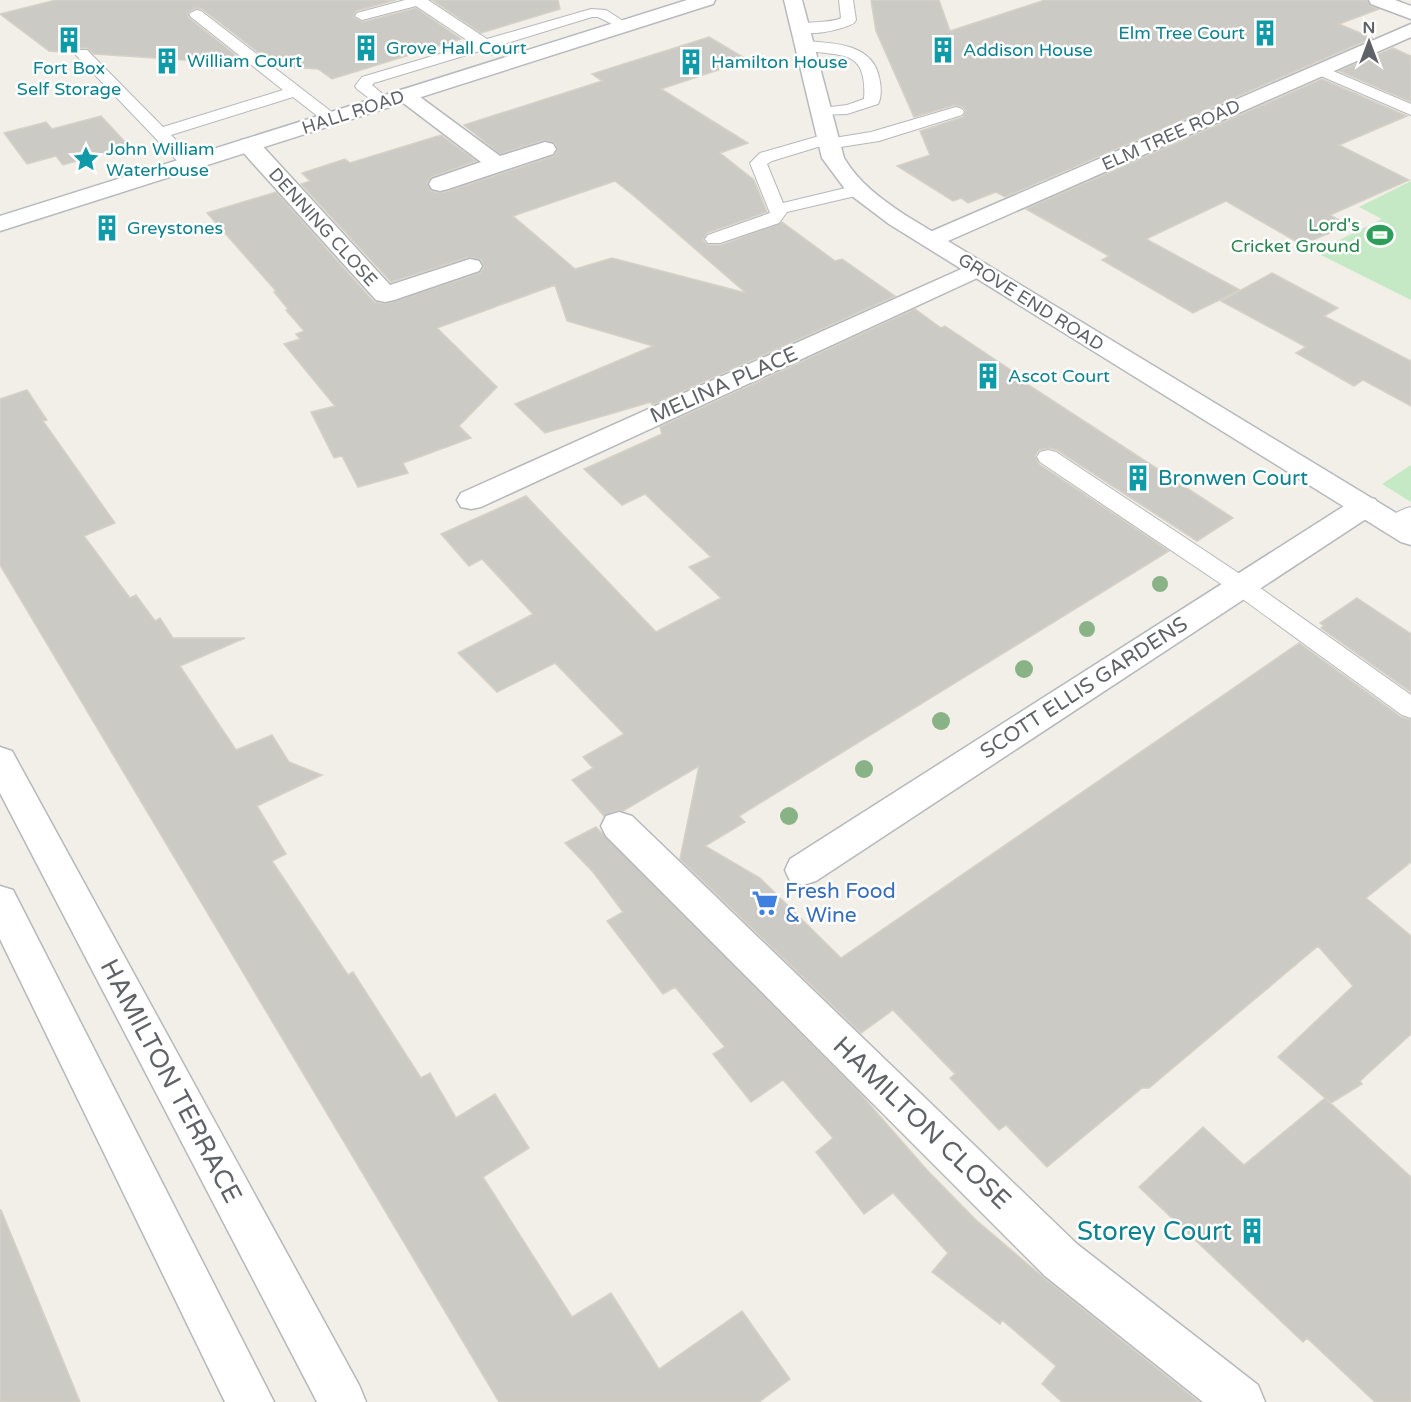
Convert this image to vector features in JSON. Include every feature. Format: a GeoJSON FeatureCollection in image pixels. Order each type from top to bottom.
{"type":"FeatureCollection","features":[{"type":"Feature","properties":{"kind":"street","name":"HALL ROAD"},"geometry":{"type":"LineString","coordinates":[[0,224],[706,0]]}},
{"type":"Feature","properties":{"kind":"street","name":"GROVE END ROAD"},"geometry":{"type":"LineString","coordinates":[[793,0],[827,141],[838,168],[858,190],[878,207],[977,269],[1365,506],[1406,525]]}},
{"type":"Feature","properties":{"kind":"street"},"geometry":{"type":"LineString","coordinates":[[1378,0],[1411,13]]}},
{"type":"Feature","properties":{"kind":"street","name":"ELM TREE ROAD"},"geometry":{"type":"LineString","coordinates":[[931,240],[1411,30]]}},
{"type":"Feature","properties":{"kind":"street"},"geometry":{"type":"LineString","coordinates":[[405,95],[497,165]]}},
{"type":"Feature","properties":{"kind":"street","name":"DENNING CLOSE"},"geometry":{"type":"LineString","coordinates":[[249,145],[385,295],[470,266]]}},
{"type":"Feature","properties":{"kind":"street"},"geometry":{"type":"LineString","coordinates":[[440,184],[545,149]]}},
{"type":"Feature","properties":{"kind":"street","name":"MELINA PLACE"},"geometry":{"type":"LineString","coordinates":[[471,500],[977,269]]}},
{"type":"Feature","properties":{"kind":"street","name":"SCOTT ELLIS GARDENS"},"geometry":{"type":"LineString","coordinates":[[803,870],[1365,506]]}},
{"type":"Feature","properties":{"kind":"street","name":"HAMILTON TERRACE"},"geometry":{"type":"LineString","coordinates":[[0,760],[342,1402]]}},
{"type":"Feature","properties":{"kind":"street","name":"HAMILTON CLOSE"},"geometry":{"type":"LineString","coordinates":[[619,826],[1061,1260],[1241,1402]]}},
{"type":"Feature","properties":{"kind":"street"},"geometry":{"type":"LineString","coordinates":[[0,901],[250,1402]]}},
{"type":"Feature","properties":{"kind":"lane"},"geometry":{"type":"LineString","coordinates":[[362,16],[420,0],[510,62]]}},
{"type":"Feature","properties":{"kind":"lane"},"geometry":{"type":"LineString","coordinates":[[802,37],[816,28],[845,23],[849,20],[846,0]]}},
{"type":"Feature","properties":{"kind":"lane"},"geometry":{"type":"LineString","coordinates":[[384,102],[363,86],[368,80],[591,13],[601,13],[624,26]]}},
{"type":"Feature","properties":{"kind":"lane"},"geometry":{"type":"LineString","coordinates":[[196,14],[331,119]]}},
{"type":"Feature","properties":{"kind":"lane"},"geometry":{"type":"LineString","coordinates":[[802,37],[853,52],[865,60],[870,72],[873,88],[872,101],[862,107],[848,110],[820,112]]}},
{"type":"Feature","properties":{"kind":"lane"},"geometry":{"type":"LineString","coordinates":[[82,53],[190,164]]}},
{"type":"Feature","properties":{"kind":"lane"},"geometry":{"type":"LineString","coordinates":[[1319,70],[1411,110]]}},
{"type":"Feature","properties":{"kind":"lane"},"geometry":{"type":"LineString","coordinates":[[160,133],[295,91]]}},
{"type":"Feature","properties":{"kind":"lane"},"geometry":{"type":"LineString","coordinates":[[714,240],[773,219],[779,214],[779,209],[758,163],[766,158],[827,141],[873,137],[956,112]]}},
{"type":"Feature","properties":{"kind":"lane"},"geometry":{"type":"LineString","coordinates":[[779,209],[858,190]]}},
{"type":"Feature","properties":{"kind":"lane"},"geometry":{"type":"LineString","coordinates":[[1048,457],[1241,586],[1411,708]]}},
{"type":"Feature","properties":{"kind":"green space","name":"Lord's Cricket Ground"},"geometry":{"type":"Polygon","coordinates":[[[1411,181],[1411,300],[1315,252],[1382,219],[1359,207],[1411,181]]]}},
{"type":"Feature","properties":{"kind":"green space"},"geometry":{"type":"Polygon","coordinates":[[[1411,465],[1411,502],[1382,484],[1411,465]]]}},
{"type":"Feature","properties":{"kind":"building"},"geometry":{"type":"Polygon","coordinates":[[[56,0],[396,0],[356,11],[353,17],[363,22],[416,8],[461,39],[332,79],[318,69],[276,66],[202,9],[196,8],[187,13],[189,18],[247,64],[94,54],[87,48],[77,48],[72,53],[49,51],[0,14],[56,0]]]}},
{"type":"Feature","properties":{"kind":"building","name":"Grove Hall Court"},"geometry":{"type":"Polygon","coordinates":[[[432,0],[558,0],[560,9],[481,33],[432,0]]]}},
{"type":"Feature","properties":{"kind":"building"},"geometry":{"type":"Polygon","coordinates":[[[871,0],[939,0],[950,31],[1045,0],[1367,0],[1370,6],[1379,9],[1339,24],[1372,38],[1005,197],[996,192],[968,203],[961,198],[953,201],[897,166],[930,155],[920,131],[963,117],[966,111],[963,107],[955,105],[914,117],[876,31],[871,0]]]}},
{"type":"Feature","properties":{"kind":"building"},"geometry":{"type":"Polygon","coordinates":[[[709,37],[748,60],[661,89],[748,143],[720,153],[754,180],[767,212],[707,233],[703,240],[708,245],[721,245],[782,222],[835,261],[842,259],[895,296],[652,405],[651,402],[545,433],[515,404],[653,346],[567,321],[555,285],[437,328],[497,387],[459,426],[471,438],[403,463],[408,473],[358,487],[342,456],[334,458],[311,412],[335,406],[284,344],[300,339],[296,334],[304,331],[286,310],[288,309],[274,292],[276,291],[207,213],[276,192],[374,302],[385,304],[480,273],[484,267],[481,260],[469,257],[391,282],[301,184],[310,181],[302,173],[345,159],[350,163],[441,135],[476,161],[431,177],[427,183],[431,191],[439,193],[554,156],[558,150],[555,143],[544,140],[500,154],[464,125],[602,81],[592,74],[709,37]],[[615,181],[513,216],[575,269],[612,258],[746,293],[615,181]]]}},
{"type":"Feature","properties":{"kind":"building"},"geometry":{"type":"Polygon","coordinates":[[[1393,48],[1411,56],[1411,102],[1339,71],[1393,48]]]}},
{"type":"Feature","properties":{"kind":"building"},"geometry":{"type":"Polygon","coordinates":[[[1322,79],[1407,116],[1339,145],[1409,180],[1330,215],[1348,225],[1302,245],[1226,201],[1146,239],[1240,290],[1193,313],[1102,260],[1109,256],[1026,209],[1322,79]]]}},
{"type":"Feature","properties":{"kind":"building"},"geometry":{"type":"Polygon","coordinates":[[[101,116],[129,146],[63,165],[56,156],[27,164],[4,133],[46,122],[52,129],[101,116]]]}},
{"type":"Feature","properties":{"kind":"building"},"geometry":{"type":"Polygon","coordinates":[[[1272,273],[1338,308],[1324,316],[1411,361],[1411,406],[1363,380],[1354,386],[1296,353],[1306,347],[1221,301],[1272,273]]]}},
{"type":"Feature","properties":{"kind":"building"},"geometry":{"type":"Polygon","coordinates":[[[915,309],[941,328],[945,326],[1027,381],[1024,382],[1233,518],[1197,541],[1057,450],[1049,448],[1039,450],[1035,456],[1039,464],[1169,551],[739,816],[745,822],[705,846],[760,878],[841,958],[1299,643],[1401,717],[1411,720],[1411,862],[1366,898],[1411,936],[1411,1034],[1360,1081],[1362,1084],[1331,1103],[1278,1057],[1353,986],[1318,946],[1149,1088],[1142,1088],[1047,1167],[1006,1125],[999,1130],[950,1078],[955,1074],[893,1010],[861,1033],[680,859],[699,766],[623,811],[618,810],[604,816],[572,780],[593,768],[583,757],[624,734],[555,663],[497,692],[458,653],[533,614],[482,559],[469,566],[441,534],[526,496],[656,632],[721,598],[689,567],[711,557],[645,494],[622,505],[584,469],[662,434],[660,427],[915,309]]]}},
{"type":"Feature","properties":{"kind":"building"},"geometry":{"type":"Polygon","coordinates":[[[27,390],[47,420],[43,421],[115,523],[84,536],[130,598],[136,595],[155,621],[160,618],[173,638],[245,638],[180,666],[236,750],[272,735],[289,762],[322,775],[257,806],[286,854],[272,861],[348,975],[353,972],[421,1078],[430,1073],[456,1118],[495,1094],[529,1148],[483,1177],[572,1317],[611,1293],[659,1369],[742,1311],[790,1379],[759,1402],[499,1402],[0,565],[0,399],[27,390]]]}},
{"type":"Feature","properties":{"kind":"building"},"geometry":{"type":"Polygon","coordinates":[[[1357,598],[1411,634],[1411,692],[1321,628],[1324,626],[1320,623],[1357,598]]]}},
{"type":"Feature","properties":{"kind":"building"},"geometry":{"type":"Polygon","coordinates":[[[596,827],[857,1090],[927,1170],[976,1220],[1044,1278],[1199,1402],[1062,1402],[1042,1384],[1056,1366],[1002,1320],[1000,1324],[932,1272],[948,1253],[893,1193],[864,1214],[816,1152],[833,1138],[783,1080],[751,1102],[713,1054],[725,1047],[675,987],[663,994],[607,921],[623,912],[593,872],[565,843],[596,827]]]}},
{"type":"Feature","properties":{"kind":"building","name":"Storey Court"},"geometry":{"type":"Polygon","coordinates":[[[1325,1098],[1411,1177],[1411,1402],[1375,1402],[1307,1338],[1303,1342],[1139,1187],[1203,1127],[1244,1165],[1325,1098]]]}},
{"type":"Feature","properties":{"kind":"building"},"geometry":{"type":"Polygon","coordinates":[[[1,1210],[80,1402],[0,1402],[1,1210]]]}},
{"type":"Feature","properties":{"kind":"place","name":"Elm Tree Court"},"geometry":{"type":"Point","coordinates":[1265,33]}},
{"type":"Feature","properties":{"kind":"place","name":"Fort Box Self Storage"},"geometry":{"type":"Point","coordinates":[69,40]}},
{"type":"Feature","properties":{"kind":"place","name":"Grove Hall Court"},"geometry":{"type":"Point","coordinates":[366,48]}},
{"type":"Feature","properties":{"kind":"place","name":"Addison House"},"geometry":{"type":"Point","coordinates":[943,50]}},
{"type":"Feature","properties":{"kind":"place","name":"William Court"},"geometry":{"type":"Point","coordinates":[167,61]}},
{"type":"Feature","properties":{"kind":"place","name":"Hamilton House"},"geometry":{"type":"Point","coordinates":[691,62]}},
{"type":"Feature","properties":{"kind":"place","name":"John William Waterhouse"},"geometry":{"type":"Point","coordinates":[86,159]}},
{"type":"Feature","properties":{"kind":"place","name":"Greystones"},"geometry":{"type":"Point","coordinates":[107,228]}},
{"type":"Feature","properties":{"kind":"place","name":"Lord's Cricket Ground"},"geometry":{"type":"Point","coordinates":[1380,235]}},
{"type":"Feature","properties":{"kind":"place","name":"Ascot Court"},"geometry":{"type":"Point","coordinates":[988,376]}},
{"type":"Feature","properties":{"kind":"place","name":"Bronwen Court"},"geometry":{"type":"Point","coordinates":[1138,478]}},
{"type":"Feature","properties":{"kind":"place","name":"Fresh Food & Wine"},"geometry":{"type":"Point","coordinates":[765,903]}},
{"type":"Feature","properties":{"kind":"place","name":"Storey Court"},"geometry":{"type":"Point","coordinates":[1252,1231]}}]}
